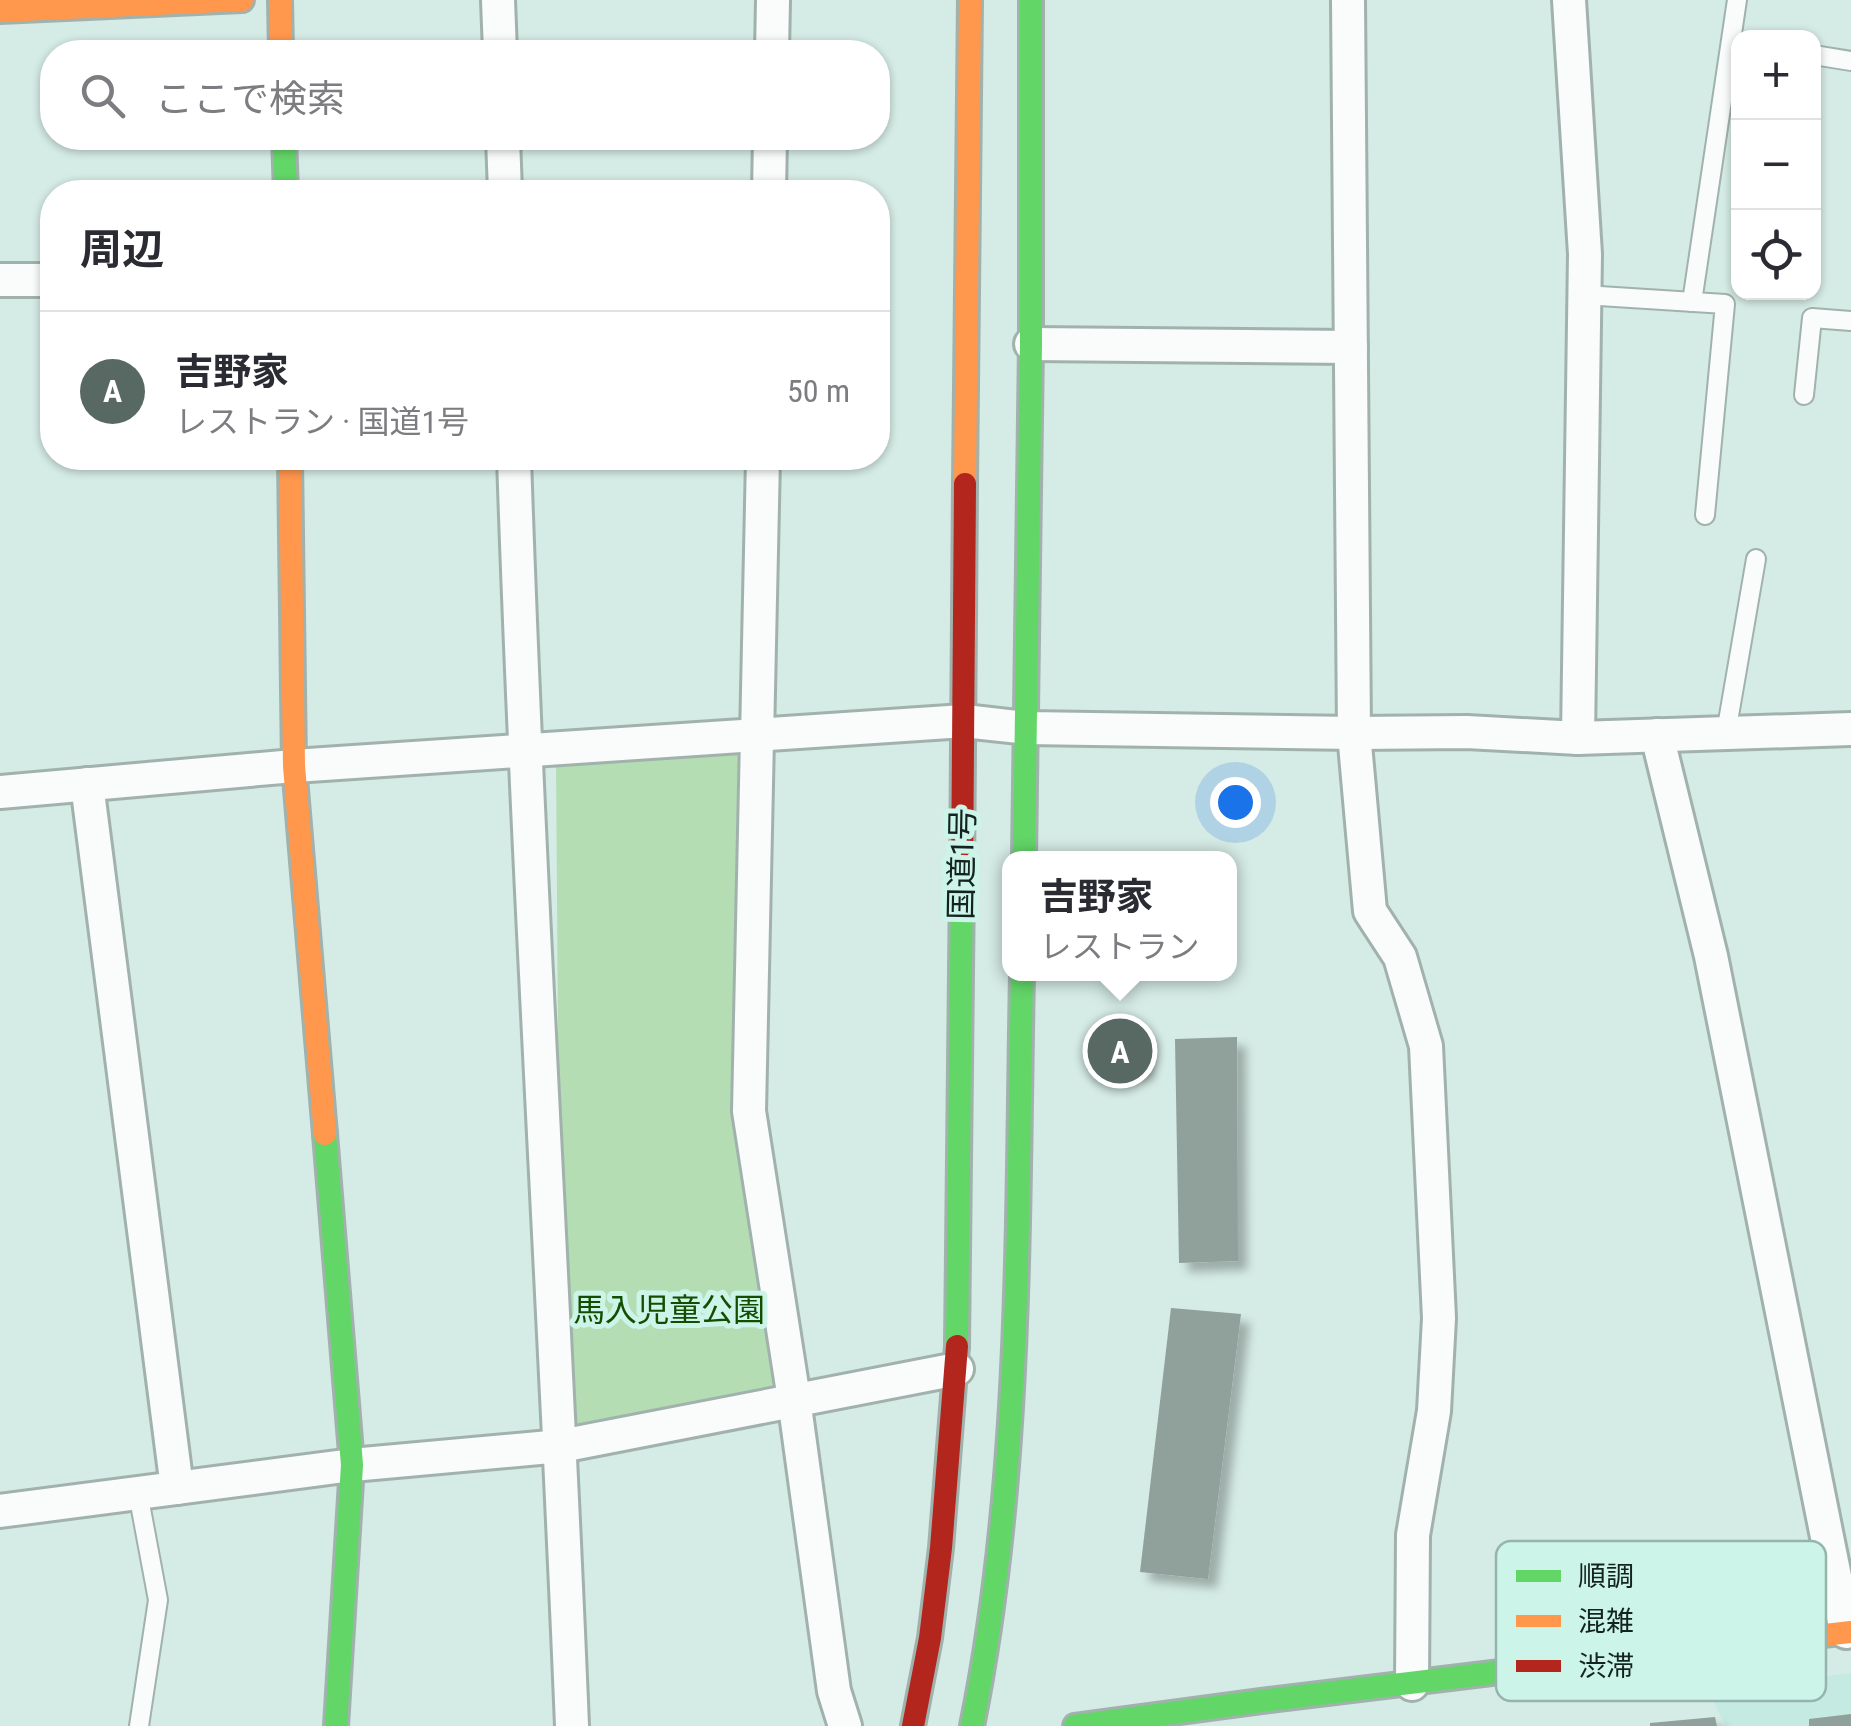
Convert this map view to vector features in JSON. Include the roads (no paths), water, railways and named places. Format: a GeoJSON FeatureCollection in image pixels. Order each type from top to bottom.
{"type":"FeatureCollection","features":[{"type":"Feature","properties":{"kind":"main road"},"geometry":{"type":"LineString","coordinates":[[0,12],[44,5],[242,0]]}},
{"type":"Feature","properties":{"kind":"main road"},"geometry":{"type":"LineString","coordinates":[[280,0],[281,40]]}},
{"type":"Feature","properties":{"kind":"main road","name":"国道1号"},"geometry":{"type":"LineString","coordinates":[[913,1726],[944,1527],[957,1369],[970,0]]}},
{"type":"Feature","properties":{"kind":"main road","name":"国道1号"},"geometry":{"type":"LineString","coordinates":[[1024,851],[1031,0]]}},
{"type":"Feature","properties":{"kind":"main road"},"geometry":{"type":"LineString","coordinates":[[284,150],[286,180]]}},
{"type":"Feature","properties":{"kind":"main road"},"geometry":{"type":"LineString","coordinates":[[290,470],[294,766],[352,1464],[336,1726]]}},
{"type":"Feature","properties":{"kind":"main road"},"geometry":{"type":"LineString","coordinates":[[961,1716],[991,1611],[1007,1485],[1015,1361],[1022,981]]}},
{"type":"Feature","properties":{"kind":"main road"},"geometry":{"type":"LineString","coordinates":[[1075,1726],[1240,1714],[1412,1684],[1496,1674]]}},
{"type":"Feature","properties":{"kind":"main road"},"geometry":{"type":"LineString","coordinates":[[921,1692],[961,1716],[998,1725]]}},
{"type":"Feature","properties":{"kind":"street"},"geometry":{"type":"LineString","coordinates":[[498,0],[500,40]]}},
{"type":"Feature","properties":{"kind":"street"},"geometry":{"type":"LineString","coordinates":[[772,40],[773,0]]}},
{"type":"Feature","properties":{"kind":"street"},"geometry":{"type":"LineString","coordinates":[[1348,0],[1354,733],[1370,911],[1400,957],[1426,1046],[1439,1318],[1434,1411],[1414,1535],[1412,1684]]}},
{"type":"Feature","properties":{"kind":"street"},"geometry":{"type":"LineString","coordinates":[[1569,0],[1585,254],[1578,738]]}},
{"type":"Feature","properties":{"kind":"street"},"geometry":{"type":"LineString","coordinates":[[503,150],[505,180]]}},
{"type":"Feature","properties":{"kind":"street"},"geometry":{"type":"LineString","coordinates":[[769,180],[770,150]]}},
{"type":"Feature","properties":{"kind":"street"},"geometry":{"type":"LineString","coordinates":[[0,280],[40,280]]}},
{"type":"Feature","properties":{"kind":"street"},"geometry":{"type":"LineString","coordinates":[[1030,344],[1351,348]]}},
{"type":"Feature","properties":{"kind":"street"},"geometry":{"type":"LineString","coordinates":[[514,470],[524,750],[572,1726]]}},
{"type":"Feature","properties":{"kind":"street"},"geometry":{"type":"LineString","coordinates":[[762,470],[748,1111],[794,1399],[834,1691],[844,1726]]}},
{"type":"Feature","properties":{"kind":"street"},"geometry":{"type":"LineString","coordinates":[[0,792],[294,766],[964,721],[1026,728],[1467,732],[1578,738],[1851,729]]}},
{"type":"Feature","properties":{"kind":"street"},"geometry":{"type":"LineString","coordinates":[[1657,736],[1710,956],[1849,1632]]}},
{"type":"Feature","properties":{"kind":"street"},"geometry":{"type":"LineString","coordinates":[[87,784],[177,1488]]}},
{"type":"Feature","properties":{"kind":"street"},"geometry":{"type":"LineString","coordinates":[[0,1511],[352,1464],[561,1446],[957,1369]]}},
{"type":"Feature","properties":{"kind":"lane"},"geometry":{"type":"LineString","coordinates":[[1735,30],[1736,0]]}},
{"type":"Feature","properties":{"kind":"lane"},"geometry":{"type":"LineString","coordinates":[[1821,56],[1851,61]]}},
{"type":"Feature","properties":{"kind":"lane"},"geometry":{"type":"LineString","coordinates":[[1692,302],[1731,62]]}},
{"type":"Feature","properties":{"kind":"lane"},"geometry":{"type":"LineString","coordinates":[[1584,295],[1725,304],[1705,514]]}},
{"type":"Feature","properties":{"kind":"lane"},"geometry":{"type":"LineString","coordinates":[[1804,394],[1812,318],[1851,320]]}},
{"type":"Feature","properties":{"kind":"lane"},"geometry":{"type":"LineString","coordinates":[[1726,733],[1756,558]]}},
{"type":"Feature","properties":{"kind":"lane"},"geometry":{"type":"LineString","coordinates":[[138,1493],[158,1600],[138,1726]]}},
{"type":"Feature","properties":{"kind":"place","name":"吉野家"},"geometry":{"type":"Point","coordinates":[1120,1051]}},
{"type":"Feature","properties":{"kind":"park label","name":"馬入児童公園"},"geometry":{"type":"Point","coordinates":[669,1310]}}]}
